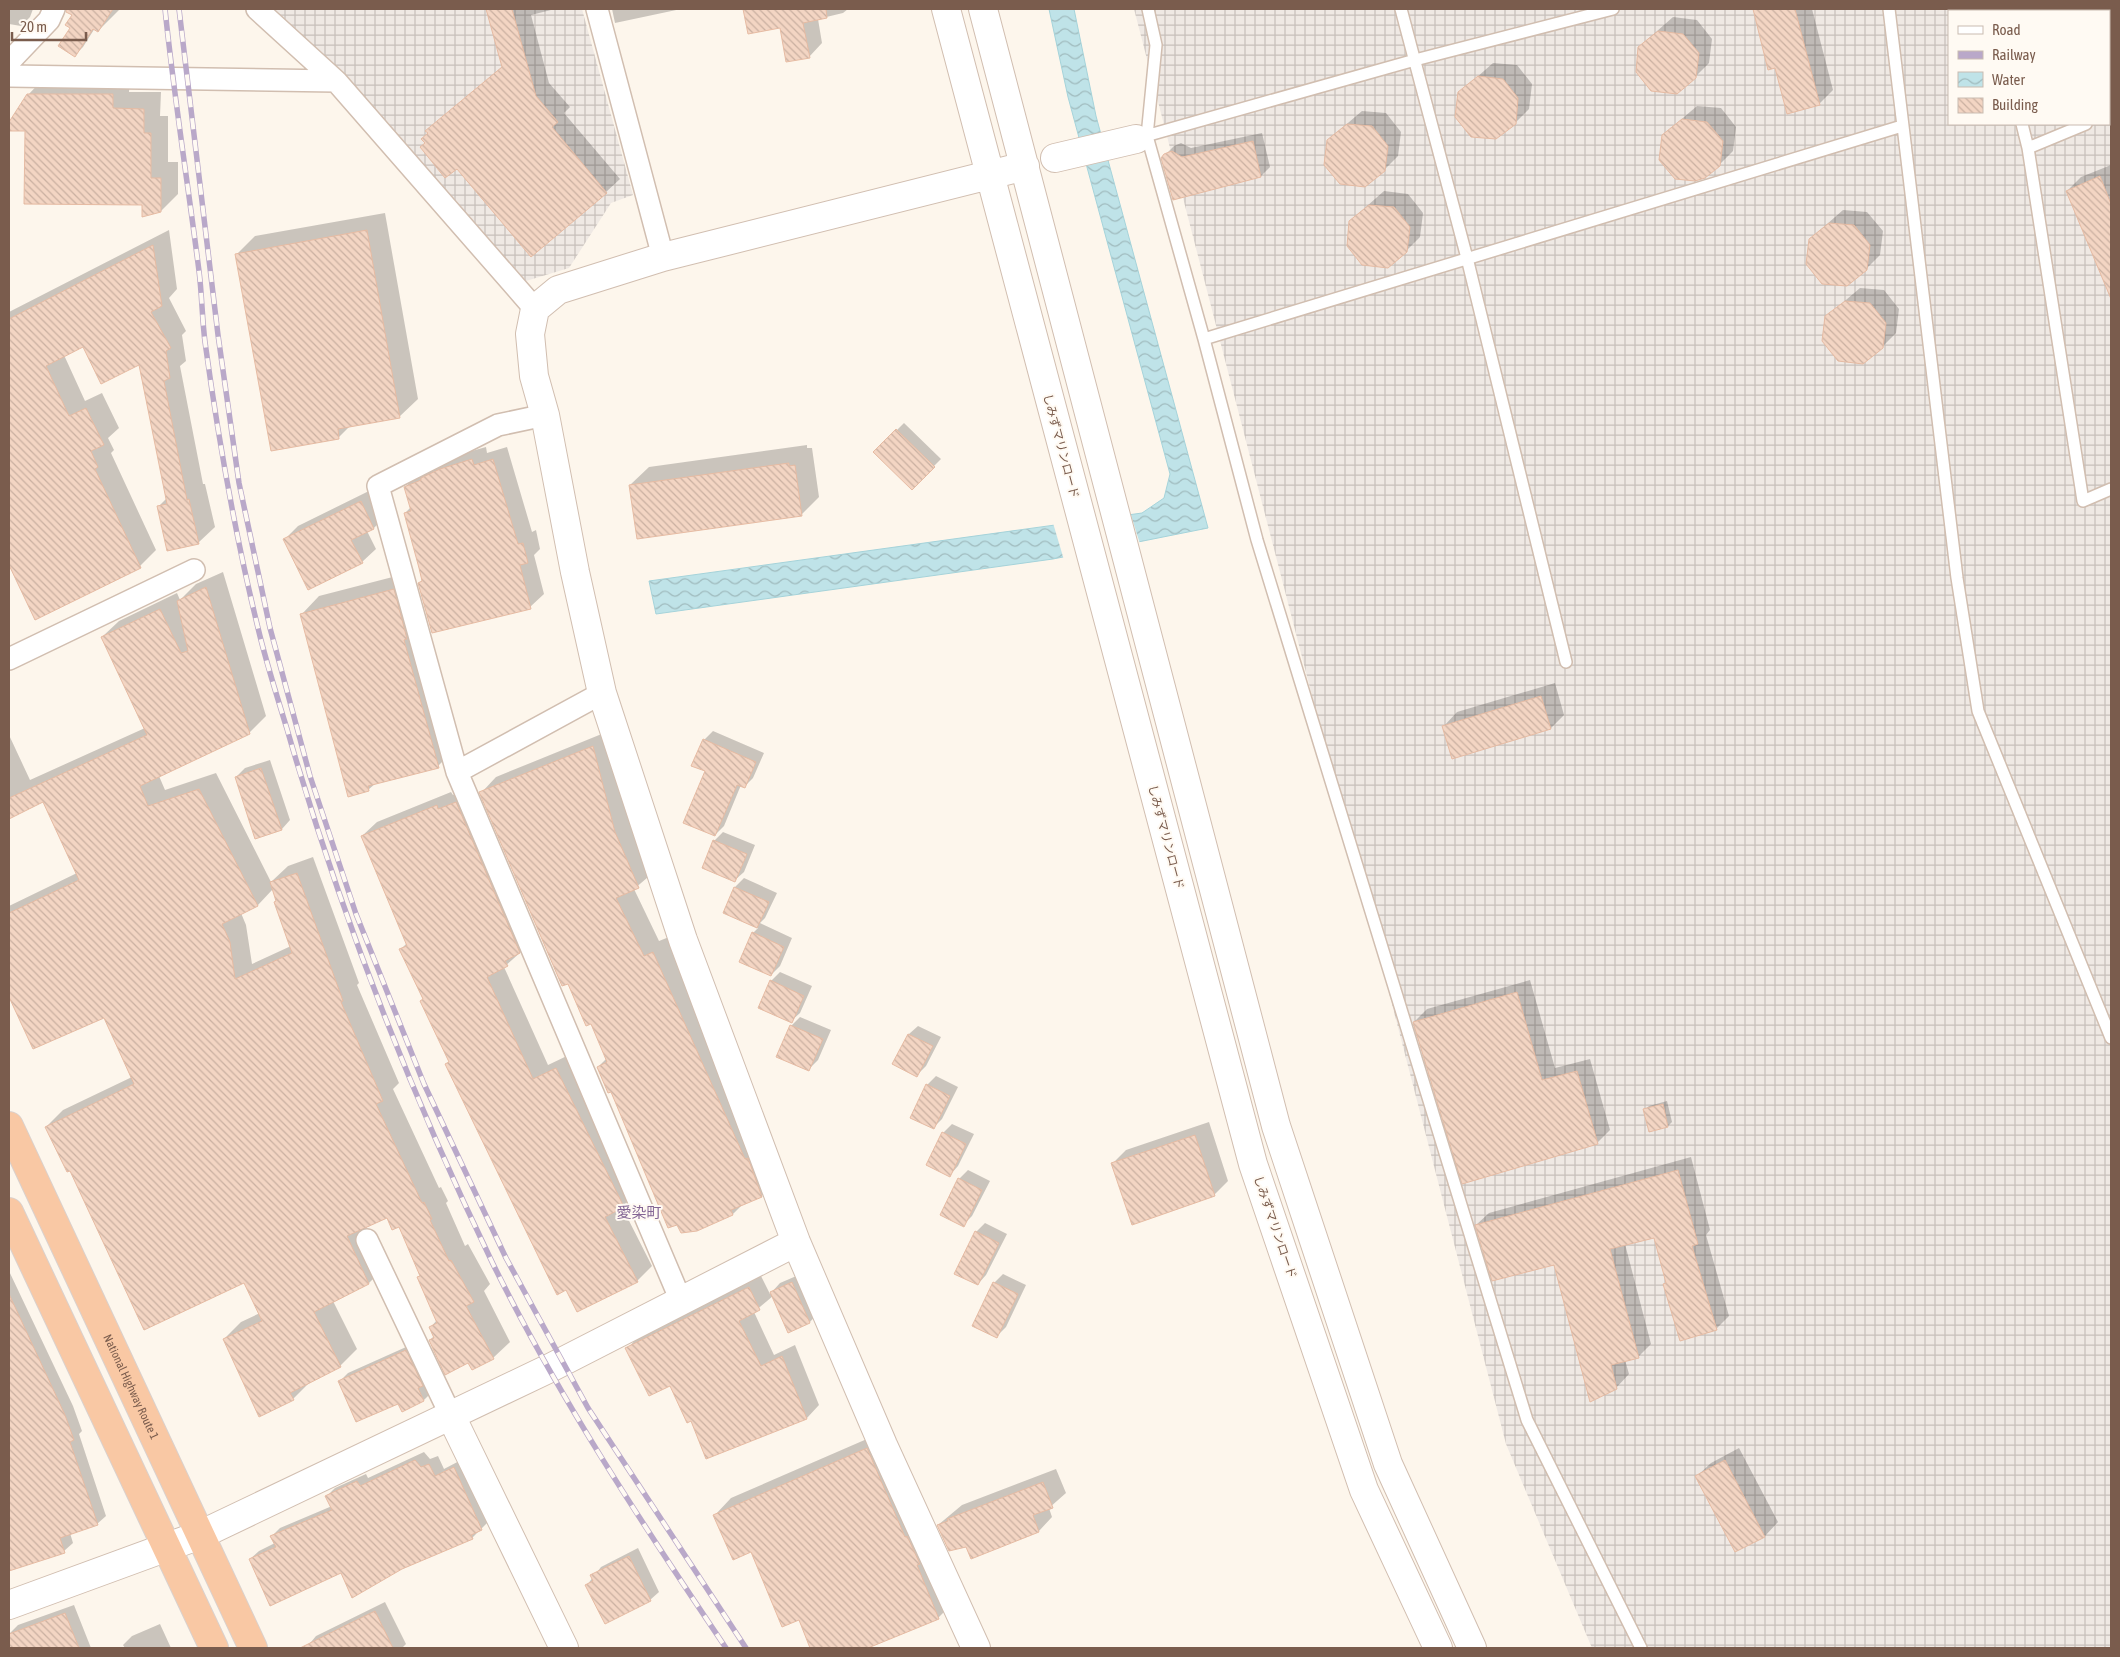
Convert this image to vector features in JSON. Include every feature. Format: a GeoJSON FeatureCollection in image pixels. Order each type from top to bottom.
{"type":"FeatureCollection","features":[{"type":"Feature","properties":{"kind":"highway","name":"National Highway Route 1"},"geometry":{"type":"LineString","coordinates":[[9,1126],[253,1648]]}},
{"type":"Feature","properties":{"kind":"highway"},"geometry":{"type":"LineString","coordinates":[[9,1212],[214,1648]]}},
{"type":"Feature","properties":{"kind":"street"},"geometry":{"type":"LineString","coordinates":[[9,62],[49,20],[54,9]]}},
{"type":"Feature","properties":{"kind":"street"},"geometry":{"type":"LineString","coordinates":[[257,9],[336,81],[535,309]]}},
{"type":"Feature","properties":{"kind":"street"},"geometry":{"type":"LineString","coordinates":[[597,9],[663,258]]}},
{"type":"Feature","properties":{"kind":"street","name":"しみずマリンロード"},"geometry":{"type":"LineString","coordinates":[[946,9],[1253,1164],[1364,1490],[1438,1648]]}},
{"type":"Feature","properties":{"kind":"street"},"geometry":{"type":"LineString","coordinates":[[983,9],[1276,1126],[1388,1464],[1472,1648]]}},
{"type":"Feature","properties":{"kind":"street"},"geometry":{"type":"LineString","coordinates":[[9,76],[336,81]]}},
{"type":"Feature","properties":{"kind":"street"},"geometry":{"type":"LineString","coordinates":[[1055,158],[1141,138]]}},
{"type":"Feature","properties":{"kind":"street"},"geometry":{"type":"LineString","coordinates":[[976,1648],[883,1445],[796,1242],[684,940],[602,693],[575,572],[545,415],[534,376],[530,334],[535,309],[558,290],[663,258],[1025,166]]}},
{"type":"Feature","properties":{"kind":"street"},"geometry":{"type":"LineString","coordinates":[[545,415],[498,425],[378,486],[457,772],[682,1301]]}},
{"type":"Feature","properties":{"kind":"street"},"geometry":{"type":"LineString","coordinates":[[9,659],[194,570]]}},
{"type":"Feature","properties":{"kind":"street"},"geometry":{"type":"LineString","coordinates":[[457,772],[602,693]]}},
{"type":"Feature","properties":{"kind":"street"},"geometry":{"type":"LineString","coordinates":[[367,1240],[564,1648]]}},
{"type":"Feature","properties":{"kind":"street"},"geometry":{"type":"LineString","coordinates":[[9,1605],[200,1535],[451,1416],[796,1242]]}},
{"type":"Feature","properties":{"kind":"lane"},"geometry":{"type":"LineString","coordinates":[[1148,9],[1156,45],[1141,138],[1204,338],[1257,540],[1528,1420],[1640,1648]]}},
{"type":"Feature","properties":{"kind":"lane"},"geometry":{"type":"LineString","coordinates":[[1401,9],[1467,258],[1566,662]]}},
{"type":"Feature","properties":{"kind":"lane"},"geometry":{"type":"LineString","coordinates":[[1141,138],[1415,60],[1613,9]]}},
{"type":"Feature","properties":{"kind":"lane"},"geometry":{"type":"LineString","coordinates":[[1889,9],[1957,578],[1978,712],[2111,1038]]}},
{"type":"Feature","properties":{"kind":"lane"},"geometry":{"type":"LineString","coordinates":[[2022,125],[2028,148],[2083,501],[2111,489]]}},
{"type":"Feature","properties":{"kind":"lane"},"geometry":{"type":"LineString","coordinates":[[2028,148],[2084,125]]}},
{"type":"Feature","properties":{"kind":"lane"},"geometry":{"type":"LineString","coordinates":[[1204,338],[1902,126]]}},
{"type":"Feature","properties":{"kind":"lane"},"geometry":{"type":"LineString","coordinates":[[1025,166],[1055,158]]}},
{"type":"Feature","properties":{"kind":"shaded area"},"geometry":{"type":"Polygon","coordinates":[[[273,9],[582,9],[633,195],[611,203],[569,268],[526,281],[325,59],[273,12],[273,9]]]}},
{"type":"Feature","properties":{"kind":"shaded area"},"geometry":{"type":"Polygon","coordinates":[[[1134,9],[2111,9],[2111,1648],[1592,1648],[1506,1444],[1134,9]]]}},
{"type":"Feature","properties":{"kind":"water"},"geometry":{"type":"Polygon","coordinates":[[[1049,9],[1074,9],[1096,116],[1208,528],[1053,559],[656,614],[649,581],[1142,513],[1164,498],[1170,474],[1068,97],[1049,9]]]}},
{"type":"Feature","properties":{"kind":"pier"},"geometry":{"type":"Polygon","coordinates":[[[1130,512],[1140,544],[1064,560],[1053,523],[1130,512]]]}},
{"type":"Feature","properties":{"kind":"building"},"geometry":{"type":"Polygon","coordinates":[[[66,9],[113,9],[98,32],[93,29],[75,57],[58,46],[70,28],[65,25],[72,15],[66,12],[66,9]]]}},
{"type":"Feature","properties":{"kind":"building"},"geometry":{"type":"Polygon","coordinates":[[[486,9],[512,9],[536,96],[558,122],[552,127],[607,193],[531,257],[457,169],[445,178],[420,147],[425,143],[421,139],[428,133],[425,131],[502,67],[486,9]]]}},
{"type":"Feature","properties":{"kind":"building"},"geometry":{"type":"Polygon","coordinates":[[[743,9],[826,9],[827,18],[803,23],[810,58],[786,62],[780,28],[748,34],[743,9]]]}},
{"type":"Feature","properties":{"kind":"building"},"geometry":{"type":"Polygon","coordinates":[[[1753,9],[1795,9],[1820,105],[1787,114],[1775,68],[1768,70],[1753,9]]]}},
{"type":"Feature","properties":{"kind":"building"},"geometry":{"type":"Polygon","coordinates":[[[1658,31],[1683,34],[1699,53],[1696,78],[1677,94],[1651,91],[1636,72],[1638,47],[1658,31]]]}},
{"type":"Feature","properties":{"kind":"building"},"geometry":{"type":"Polygon","coordinates":[[[1478,76],[1503,79],[1518,98],[1516,124],[1496,139],[1471,137],[1455,117],[1458,92],[1478,76]]]}},
{"type":"Feature","properties":{"kind":"building"},"geometry":{"type":"Polygon","coordinates":[[[27,94],[113,94],[113,108],[144,109],[144,133],[151,133],[151,178],[161,178],[161,212],[142,217],[142,205],[24,204],[25,131],[9,131],[9,122],[27,94]]]}},
{"type":"Feature","properties":{"kind":"building"},"geometry":{"type":"Polygon","coordinates":[[[1682,119],[1707,122],[1723,141],[1720,166],[1705,178],[1695,181],[1675,179],[1659,160],[1662,135],[1682,119]]]}},
{"type":"Feature","properties":{"kind":"building"},"geometry":{"type":"Polygon","coordinates":[[[1347,124],[1372,126],[1388,146],[1385,171],[1365,187],[1340,184],[1324,165],[1327,140],[1347,124]]]}},
{"type":"Feature","properties":{"kind":"building"},"geometry":{"type":"Polygon","coordinates":[[[1253,141],[1261,177],[1173,200],[1161,158],[1164,154],[1172,151],[1182,157],[1253,141]]]}},
{"type":"Feature","properties":{"kind":"building"},"geometry":{"type":"Polygon","coordinates":[[[2100,176],[2111,204],[2111,299],[2066,191],[2100,176]]]}},
{"type":"Feature","properties":{"kind":"building"},"geometry":{"type":"Polygon","coordinates":[[[1369,205],[1394,207],[1410,227],[1407,252],[1388,268],[1362,265],[1347,246],[1349,221],[1369,205]]]}},
{"type":"Feature","properties":{"kind":"building"},"geometry":{"type":"Polygon","coordinates":[[[1829,223],[1854,225],[1870,245],[1867,270],[1847,286],[1822,284],[1806,264],[1809,239],[1829,223]]]}},
{"type":"Feature","properties":{"kind":"building"},"geometry":{"type":"Polygon","coordinates":[[[367,230],[400,418],[338,429],[339,439],[271,451],[235,254],[367,230]]]}},
{"type":"Feature","properties":{"kind":"building"},"geometry":{"type":"Polygon","coordinates":[[[153,245],[162,306],[151,312],[171,348],[166,351],[170,378],[164,381],[187,500],[189,499],[199,544],[167,551],[157,506],[167,504],[139,365],[101,384],[83,347],[46,366],[69,416],[86,408],[104,445],[91,451],[98,467],[95,469],[141,568],[35,620],[9,565],[9,319],[153,245]]]}},
{"type":"Feature","properties":{"kind":"building"},"geometry":{"type":"Polygon","coordinates":[[[1845,301],[1870,303],[1886,323],[1883,348],[1863,364],[1838,361],[1822,341],[1825,316],[1845,301]]]}},
{"type":"Feature","properties":{"kind":"building"},"geometry":{"type":"Polygon","coordinates":[[[896,429],[935,467],[912,490],[873,452],[896,429]]]}},
{"type":"Feature","properties":{"kind":"building"},"geometry":{"type":"Polygon","coordinates":[[[472,459],[474,465],[493,459],[518,544],[523,543],[528,563],[520,565],[531,609],[432,633],[418,583],[422,581],[404,513],[411,511],[404,487],[440,469],[472,459]]]}},
{"type":"Feature","properties":{"kind":"building"},"geometry":{"type":"Polygon","coordinates":[[[789,463],[789,466],[795,465],[802,516],[637,539],[629,485],[789,463]]]}},
{"type":"Feature","properties":{"kind":"building"},"geometry":{"type":"Polygon","coordinates":[[[361,501],[374,529],[351,540],[363,563],[308,590],[283,539],[361,501]]]}},
{"type":"Feature","properties":{"kind":"building"},"geometry":{"type":"Polygon","coordinates":[[[206,587],[250,734],[140,786],[148,806],[199,789],[258,906],[222,924],[230,942],[235,979],[292,953],[274,902],[276,901],[270,882],[297,873],[343,1001],[341,1002],[383,1101],[376,1104],[422,1203],[424,1202],[432,1219],[430,1220],[449,1261],[451,1260],[474,1302],[466,1306],[494,1359],[472,1370],[468,1363],[445,1375],[429,1340],[434,1338],[429,1327],[437,1323],[417,1277],[420,1276],[399,1227],[392,1230],[387,1218],[347,1236],[369,1284],[314,1312],[341,1367],[290,1393],[294,1400],[259,1417],[223,1339],[262,1321],[244,1283],[144,1330],[70,1171],[67,1172],[45,1127],[134,1084],[104,1018],[33,1049],[9,997],[9,913],[79,880],[43,802],[9,819],[9,798],[147,735],[101,637],[160,609],[181,653],[188,651],[177,601],[206,587]]]}},
{"type":"Feature","properties":{"kind":"building"},"geometry":{"type":"Polygon","coordinates":[[[394,589],[407,639],[404,640],[439,768],[368,786],[369,791],[348,797],[300,614],[394,589]]]}},
{"type":"Feature","properties":{"kind":"building"},"geometry":{"type":"Polygon","coordinates":[[[1541,696],[1551,729],[1452,759],[1442,726],[1541,696]]]}},
{"type":"Feature","properties":{"kind":"building"},"geometry":{"type":"Polygon","coordinates":[[[703,739],[756,762],[745,788],[737,785],[715,836],[683,823],[705,771],[691,766],[703,739]]]}},
{"type":"Feature","properties":{"kind":"building"},"geometry":{"type":"Polygon","coordinates":[[[593,746],[615,832],[639,888],[616,898],[644,956],[653,952],[745,1159],[748,1158],[762,1197],[731,1210],[733,1215],[697,1231],[681,1233],[677,1225],[668,1228],[611,1092],[608,1093],[597,1067],[607,1062],[591,1024],[586,1026],[568,984],[562,986],[479,792],[593,746]]]}},
{"type":"Feature","properties":{"kind":"building"},"geometry":{"type":"Polygon","coordinates":[[[261,768],[282,830],[255,839],[235,777],[261,768]]]}},
{"type":"Feature","properties":{"kind":"building"},"geometry":{"type":"Polygon","coordinates":[[[456,802],[520,953],[505,961],[508,966],[487,977],[533,1079],[556,1068],[624,1207],[605,1217],[638,1282],[577,1312],[566,1290],[557,1295],[445,1064],[449,1062],[420,1001],[423,999],[399,949],[407,946],[361,836],[437,805],[438,809],[456,802]]]}},
{"type":"Feature","properties":{"kind":"building"},"geometry":{"type":"Polygon","coordinates":[[[713,840],[747,854],[735,882],[702,868],[713,840]]]}},
{"type":"Feature","properties":{"kind":"building"},"geometry":{"type":"Polygon","coordinates":[[[734,887],[769,902],[757,928],[723,913],[734,887]]]}},
{"type":"Feature","properties":{"kind":"building"},"geometry":{"type":"Polygon","coordinates":[[[752,932],[784,947],[771,976],[739,962],[752,932]]]}},
{"type":"Feature","properties":{"kind":"building"},"geometry":{"type":"Polygon","coordinates":[[[770,980],[804,996],[792,1023],[758,1008],[770,980]]]}},
{"type":"Feature","properties":{"kind":"building"},"geometry":{"type":"Polygon","coordinates":[[[1517,992],[1542,1080],[1577,1071],[1598,1144],[1462,1184],[1413,1022],[1517,992]]]}},
{"type":"Feature","properties":{"kind":"building"},"geometry":{"type":"Polygon","coordinates":[[[790,1025],[823,1039],[809,1071],[776,1057],[790,1025]]]}},
{"type":"Feature","properties":{"kind":"building"},"geometry":{"type":"Polygon","coordinates":[[[908,1034],[933,1046],[917,1077],[892,1064],[908,1034]]]}},
{"type":"Feature","properties":{"kind":"building"},"geometry":{"type":"Polygon","coordinates":[[[926,1084],[950,1096],[934,1129],[910,1118],[926,1084]]]}},
{"type":"Feature","properties":{"kind":"building"},"geometry":{"type":"Polygon","coordinates":[[[1663,1104],[1668,1127],[1649,1132],[1643,1109],[1663,1104]]]}},
{"type":"Feature","properties":{"kind":"building"},"geometry":{"type":"Polygon","coordinates":[[[942,1132],[966,1144],[950,1177],[926,1165],[942,1132]]]}},
{"type":"Feature","properties":{"kind":"building"},"geometry":{"type":"Polygon","coordinates":[[[1195,1135],[1215,1196],[1132,1225],[1111,1163],[1195,1135]]]}},
{"type":"Feature","properties":{"kind":"building"},"geometry":{"type":"Polygon","coordinates":[[[1678,1170],[1698,1244],[1692,1246],[1717,1330],[1680,1341],[1663,1284],[1666,1283],[1654,1238],[1610,1249],[1639,1358],[1611,1365],[1617,1389],[1590,1402],[1554,1265],[1492,1281],[1475,1225],[1678,1170]]]}},
{"type":"Feature","properties":{"kind":"building"},"geometry":{"type":"Polygon","coordinates":[[[958,1178],[982,1190],[964,1227],[940,1215],[958,1178]]]}},
{"type":"Feature","properties":{"kind":"building"},"geometry":{"type":"Polygon","coordinates":[[[975,1231],[999,1243],[978,1285],[954,1274],[975,1231]]]}},
{"type":"Feature","properties":{"kind":"building"},"geometry":{"type":"Polygon","coordinates":[[[792,1282],[810,1323],[788,1333],[770,1292],[792,1282]]]}},
{"type":"Feature","properties":{"kind":"building"},"geometry":{"type":"Polygon","coordinates":[[[993,1282],[1018,1294],[997,1338],[972,1326],[993,1282]]]}},
{"type":"Feature","properties":{"kind":"building"},"geometry":{"type":"Polygon","coordinates":[[[749,1287],[760,1310],[739,1321],[761,1366],[782,1356],[807,1419],[706,1459],[691,1421],[687,1423],[670,1386],[649,1396],[625,1348],[749,1287]]]}},
{"type":"Feature","properties":{"kind":"building"},"geometry":{"type":"Polygon","coordinates":[[[9,1294],[65,1415],[74,1440],[70,1442],[98,1525],[60,1538],[65,1553],[9,1571],[9,1294]]]}},
{"type":"Feature","properties":{"kind":"building"},"geometry":{"type":"Polygon","coordinates":[[[406,1350],[423,1386],[418,1388],[424,1401],[402,1412],[398,1404],[356,1422],[338,1381],[406,1350]]]}},
{"type":"Feature","properties":{"kind":"building"},"geometry":{"type":"Polygon","coordinates":[[[867,1448],[905,1537],[907,1536],[920,1564],[917,1565],[939,1619],[868,1648],[810,1648],[799,1620],[782,1627],[751,1552],[733,1560],[713,1515],[867,1448]]]}},
{"type":"Feature","properties":{"kind":"building"},"geometry":{"type":"Polygon","coordinates":[[[415,1460],[421,1467],[429,1464],[435,1476],[454,1467],[482,1530],[471,1535],[473,1539],[402,1569],[352,1598],[341,1573],[270,1606],[249,1559],[276,1547],[270,1536],[332,1510],[325,1496],[357,1481],[360,1486],[415,1460]]]}},
{"type":"Feature","properties":{"kind":"building"},"geometry":{"type":"Polygon","coordinates":[[[1725,1460],[1765,1537],[1735,1552],[1695,1476],[1725,1460]]]}},
{"type":"Feature","properties":{"kind":"building"},"geometry":{"type":"Polygon","coordinates":[[[1043,1482],[1053,1508],[1033,1515],[1039,1532],[971,1559],[966,1547],[949,1551],[937,1525],[948,1521],[947,1519],[1043,1482]]]}},
{"type":"Feature","properties":{"kind":"building"},"geometry":{"type":"Polygon","coordinates":[[[629,1556],[651,1601],[605,1624],[585,1585],[593,1581],[590,1575],[629,1556]]]}},
{"type":"Feature","properties":{"kind":"building"},"geometry":{"type":"Polygon","coordinates":[[[375,1611],[393,1648],[300,1648],[375,1611]]]}},
{"type":"Feature","properties":{"kind":"building"},"geometry":{"type":"Polygon","coordinates":[[[65,1613],[79,1648],[9,1648],[9,1634],[65,1613]]]}},
{"type":"Feature","properties":{"kind":"railway"},"geometry":{"type":"LineString","coordinates":[[165,9],[199,271],[205,342],[221,449],[264,653],[330,866],[405,1068],[462,1199],[493,1264],[546,1363],[603,1460],[726,1648]]}},
{"type":"Feature","properties":{"kind":"railway"},"geometry":{"type":"LineString","coordinates":[[179,9],[218,335],[239,483],[270,628],[310,776],[356,914],[424,1084],[506,1258],[588,1408],[746,1648]]}},
{"type":"Feature","properties":{"kind":"district","name":"愛染町"},"geometry":{"type":"Point","coordinates":[639,1212]}}]}
